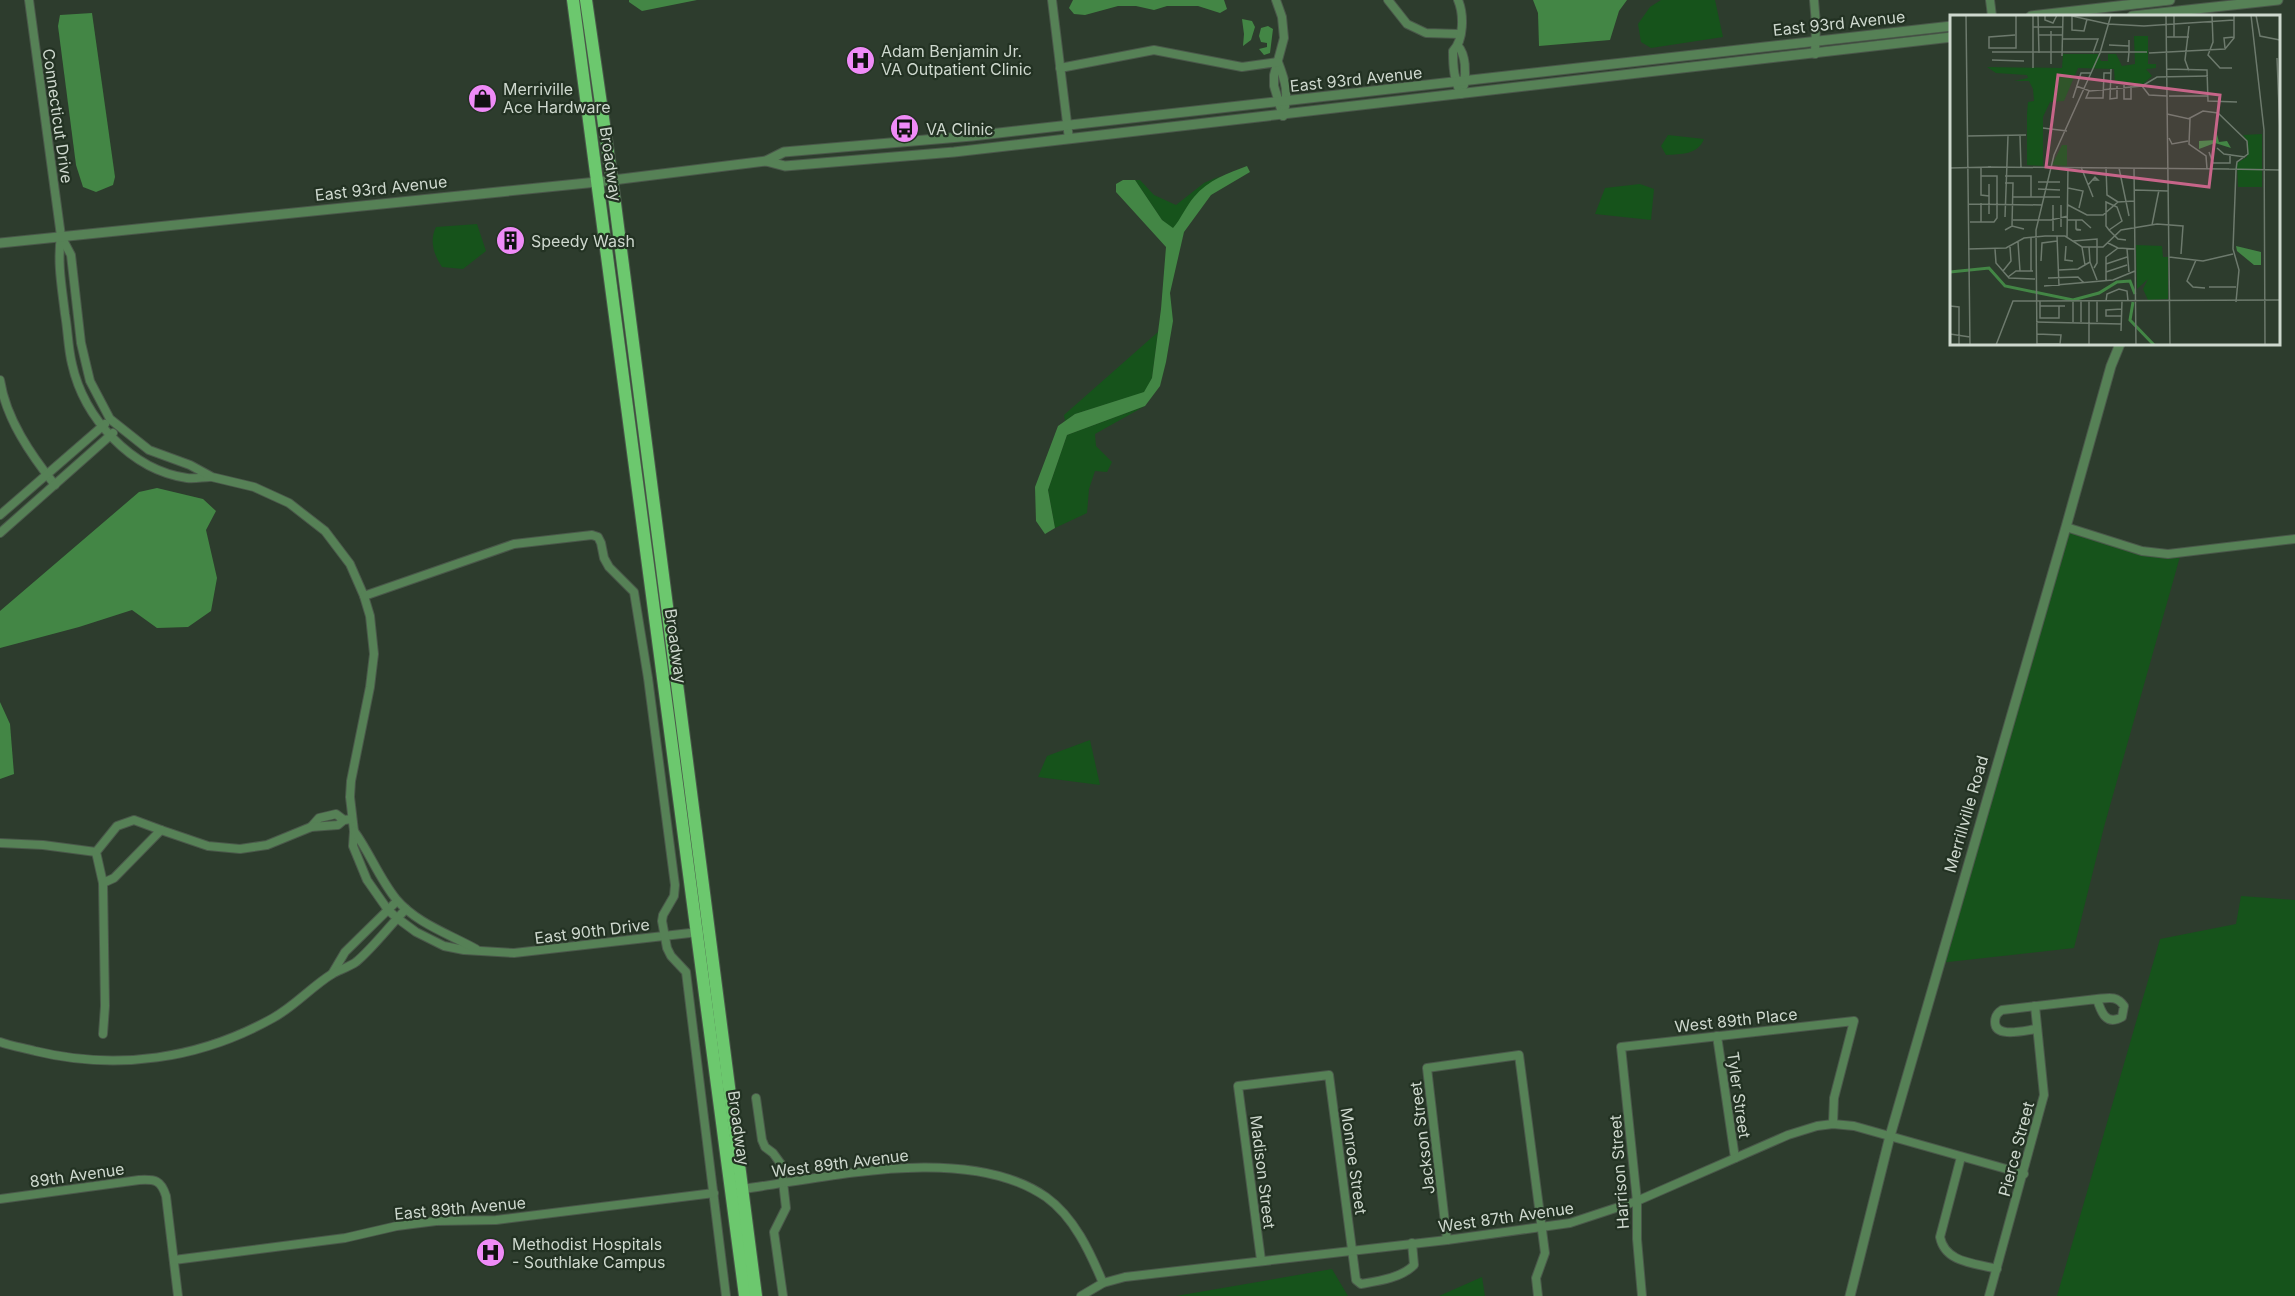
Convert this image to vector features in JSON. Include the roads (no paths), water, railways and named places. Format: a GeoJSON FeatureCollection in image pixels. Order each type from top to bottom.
{"type":"FeatureCollection","features":[{"type":"Feature","properties":{"kind":"main road","name":"Broadway"},"geometry":{"type":"LineString","coordinates":[[573,0],[756,1296]]}},
{"type":"Feature","properties":{"kind":"main road","name":"Broadway"},"geometry":{"type":"LineString","coordinates":[[586,0],[612,180],[745,1296]]}},
{"type":"Feature","properties":{"kind":"street","name":"Connecticut Drive"},"geometry":{"type":"LineString","coordinates":[[29,0],[48,156],[61,236],[58,258],[72,364],[85,401],[122,447],[144,462],[163,471],[188,478],[212,477]]}},
{"type":"Feature","properties":{"kind":"street"},"geometry":{"type":"LineString","coordinates":[[1052,0],[1069,140]]}},
{"type":"Feature","properties":{"kind":"street"},"geometry":{"type":"LineString","coordinates":[[1276,0],[1284,29],[1274,75],[1282,102],[1283,116]]}},
{"type":"Feature","properties":{"kind":"street"},"geometry":{"type":"LineString","coordinates":[[1388,0],[1407,24],[1426,33],[1460,34]]}},
{"type":"Feature","properties":{"kind":"street"},"geometry":{"type":"LineString","coordinates":[[1458,0],[1462,19],[1458,46],[1462,51],[1461,94]]}},
{"type":"Feature","properties":{"kind":"street"},"geometry":{"type":"LineString","coordinates":[[1814,0],[1815,54]]}},
{"type":"Feature","properties":{"kind":"street"},"geometry":{"type":"LineString","coordinates":[[1990,0],[1992,15]]}},
{"type":"Feature","properties":{"kind":"street"},"geometry":{"type":"LineString","coordinates":[[2040,15],[2169,0]]}},
{"type":"Feature","properties":{"kind":"street"},"geometry":{"type":"LineString","coordinates":[[2139,15],[2228,3],[2277,0]]}},
{"type":"Feature","properties":{"kind":"street","name":"East 93rd Avenue"},"geometry":{"type":"LineString","coordinates":[[0,243],[597,182],[765,160],[784,152],[1066,126],[1950,26]]}},
{"type":"Feature","properties":{"kind":"street","name":"East 93rd Avenue"},"geometry":{"type":"LineString","coordinates":[[765,160],[785,166],[954,152],[1283,116],[1950,37]]}},
{"type":"Feature","properties":{"kind":"street"},"geometry":{"type":"LineString","coordinates":[[1060,68],[1154,50],[1242,67],[1278,62]]}},
{"type":"Feature","properties":{"kind":"street"},"geometry":{"type":"LineString","coordinates":[[1278,62],[1287,86],[1282,102]]}},
{"type":"Feature","properties":{"kind":"street","name":"Connecticut Drive"},"geometry":{"type":"LineString","coordinates":[[61,236],[71,255],[81,343],[88,372],[98,399],[110,419],[149,450],[190,465],[212,477],[254,487],[289,503],[308,516],[338,547],[350,564],[370,616],[374,661],[351,782],[348,820],[379,875],[398,901]]}},
{"type":"Feature","properties":{"kind":"street","name":"Merrillville Road"},"geometry":{"type":"LineString","coordinates":[[1850,1296],[1890,1136],[2111,366],[2120,345]]}},
{"type":"Feature","properties":{"kind":"street"},"geometry":{"type":"LineString","coordinates":[[0,380],[19,432],[34,459],[55,485]]}},
{"type":"Feature","properties":{"kind":"street"},"geometry":{"type":"LineString","coordinates":[[0,515],[110,419]]}},
{"type":"Feature","properties":{"kind":"street"},"geometry":{"type":"LineString","coordinates":[[0,533],[120,428]]}},
{"type":"Feature","properties":{"kind":"street"},"geometry":{"type":"LineString","coordinates":[[2066,527],[2142,551],[2168,554],[2295,539]]}},
{"type":"Feature","properties":{"kind":"street"},"geometry":{"type":"LineString","coordinates":[[364,596],[514,544],[592,535],[598,537],[609,567],[634,592],[638,607],[675,885],[674,896],[663,915],[664,936],[671,956],[686,972],[726,1296]]}},
{"type":"Feature","properties":{"kind":"street"},"geometry":{"type":"LineString","coordinates":[[96,852],[117,826],[134,820],[208,846],[240,849],[267,845],[311,827],[338,825],[348,820]]}},
{"type":"Feature","properties":{"kind":"street"},"geometry":{"type":"LineString","coordinates":[[103,883],[114,878],[161,831]]}},
{"type":"Feature","properties":{"kind":"street","name":"Connecticut Drive"},"geometry":{"type":"LineString","coordinates":[[354,831],[353,846],[357,860],[367,880],[388,910]]}},
{"type":"Feature","properties":{"kind":"street"},"geometry":{"type":"LineString","coordinates":[[0,843],[44,845],[96,852]]}},
{"type":"Feature","properties":{"kind":"street"},"geometry":{"type":"LineString","coordinates":[[96,852],[103,883],[105,1006],[103,1034]]}},
{"type":"Feature","properties":{"kind":"street"},"geometry":{"type":"LineString","coordinates":[[331,975],[345,952],[398,901]]}},
{"type":"Feature","properties":{"kind":"street","name":"East 90th Drive"},"geometry":{"type":"LineString","coordinates":[[398,901],[435,928],[477,950]]}},
{"type":"Feature","properties":{"kind":"street"},"geometry":{"type":"LineString","coordinates":[[0,1042],[54,1056],[132,1061],[174,1056],[213,1045],[274,1018],[331,975],[356,962],[406,909]]}},
{"type":"Feature","properties":{"kind":"street","name":"East 90th Drive"},"geometry":{"type":"LineString","coordinates":[[388,910],[416,932],[444,946],[514,953],[703,931]]}},
{"type":"Feature","properties":{"kind":"street"},"geometry":{"type":"LineString","coordinates":[[2037,1029],[2004,1033],[1995,1025],[1997,1013],[2002,1010],[2097,999]]}},
{"type":"Feature","properties":{"kind":"street","name":"Pierce Street"},"geometry":{"type":"LineString","coordinates":[[1989,1296],[2044,1095],[2035,1006]]}},
{"type":"Feature","properties":{"kind":"street","name":"West 89th Place"},"geometry":{"type":"LineString","coordinates":[[1621,1047],[1854,1021],[1834,1098],[1833,1125]]}},
{"type":"Feature","properties":{"kind":"street","name":"Tyler Street"},"geometry":{"type":"LineString","coordinates":[[1717,1036],[1735,1158]]}},
{"type":"Feature","properties":{"kind":"street","name":"Harrison Street"},"geometry":{"type":"LineString","coordinates":[[1621,1047],[1637,1201],[1637,1239],[1642,1296]]}},
{"type":"Feature","properties":{"kind":"street","name":"Jackson Street"},"geometry":{"type":"LineString","coordinates":[[1447,1240],[1427,1068],[1519,1054],[1543,1228]]}},
{"type":"Feature","properties":{"kind":"street","name":"Monroe Street"},"geometry":{"type":"LineString","coordinates":[[1238,1086],[1329,1075],[1356,1280],[1361,1284],[1386,1280],[1411,1268],[1414,1265],[1412,1243]]}},
{"type":"Feature","properties":{"kind":"street","name":"Madison Street"},"geometry":{"type":"LineString","coordinates":[[1238,1086],[1261,1260]]}},
{"type":"Feature","properties":{"kind":"street"},"geometry":{"type":"LineString","coordinates":[[756,1098],[762,1140],[765,1147],[773,1152],[781,1164],[786,1208],[774,1232],[783,1296]]}},
{"type":"Feature","properties":{"kind":"street","name":"West 87th Avenue"},"geometry":{"type":"LineString","coordinates":[[1081,1296],[1103,1283],[1125,1277],[1543,1228],[1595,1216],[1637,1201],[1788,1135],[1817,1126],[1854,1126],[2024,1174]]}},
{"type":"Feature","properties":{"kind":"street"},"geometry":{"type":"LineString","coordinates":[[1961,1157],[1940,1238],[1941,1246],[1952,1257],[1997,1269]]}},
{"type":"Feature","properties":{"kind":"street","name":"West 89th Avenue"},"geometry":{"type":"LineString","coordinates":[[742,1189],[900,1168],[957,1168],[986,1172],[1011,1179],[1047,1197],[1065,1215],[1084,1242],[1103,1283]]}},
{"type":"Feature","properties":{"kind":"street","name":"89th Avenue"},"geometry":{"type":"LineString","coordinates":[[0,1199],[153,1179],[162,1186],[166,1196],[174,1260]]}},
{"type":"Feature","properties":{"kind":"street","name":"East 89th Avenue"},"geometry":{"type":"LineString","coordinates":[[174,1260],[345,1238],[397,1226],[436,1221],[496,1220],[714,1193]]}},
{"type":"Feature","properties":{"kind":"street"},"geometry":{"type":"LineString","coordinates":[[1538,1296],[1536,1278],[1545,1252],[1543,1228]]}},
{"type":"Feature","properties":{"kind":"street"},"geometry":{"type":"LineString","coordinates":[[174,1260],[178,1296]]}},
{"type":"Feature","properties":{"kind":"place","name":"Adam Benjamin Jr. VA Outpatient Clinic"},"geometry":{"type":"Point","coordinates":[860,60]}},
{"type":"Feature","properties":{"kind":"place","name":"Merriville Ace Hardware"},"geometry":{"type":"Point","coordinates":[482,98]}},
{"type":"Feature","properties":{"kind":"place","name":"VA Clinic"},"geometry":{"type":"Point","coordinates":[905,129]}},
{"type":"Feature","properties":{"kind":"place","name":"Speedy Wash"},"geometry":{"type":"Point","coordinates":[510,241]}},
{"type":"Feature","properties":{"kind":"place","name":"Methodist Hospitals - Southlake Campus"},"geometry":{"type":"Point","coordinates":[491,1253]}}]}
